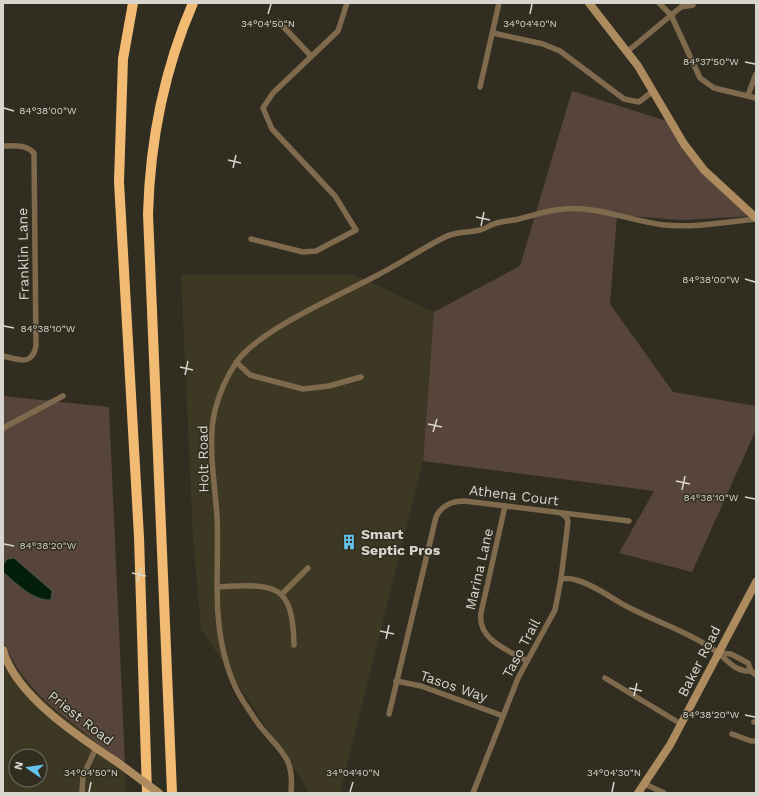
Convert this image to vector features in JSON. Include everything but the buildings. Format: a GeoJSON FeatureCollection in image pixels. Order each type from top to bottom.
{"type":"FeatureCollection","features":[{"type":"Feature","properties":{"kind":"highway"},"geometry":{"type":"LineString","coordinates":[[133,3],[123,59],[119,182],[139,537],[147,793]]}},
{"type":"Feature","properties":{"kind":"highway"},"geometry":{"type":"LineString","coordinates":[[172,793],[148,214],[151,158],[161,102],[175,51],[193,3]]}},
{"type":"Feature","properties":{"kind":"street"},"geometry":{"type":"LineString","coordinates":[[251,239],[303,252],[316,251],[356,230],[335,196],[272,129],[263,108],[273,93],[338,31],[347,3]]}},
{"type":"Feature","properties":{"kind":"street"},"geometry":{"type":"LineString","coordinates":[[480,87],[499,3]]}},
{"type":"Feature","properties":{"kind":"street"},"geometry":{"type":"LineString","coordinates":[[589,3],[606,27],[628,51],[684,144],[704,170],[756,218]]}},
{"type":"Feature","properties":{"kind":"street"},"geometry":{"type":"LineString","coordinates":[[659,3],[671,15],[700,78],[714,88],[756,98]]}},
{"type":"Feature","properties":{"kind":"street"},"geometry":{"type":"LineString","coordinates":[[628,51],[681,7],[693,5]]}},
{"type":"Feature","properties":{"kind":"street"},"geometry":{"type":"LineString","coordinates":[[279,22],[311,56]]}},
{"type":"Feature","properties":{"kind":"street"},"geometry":{"type":"LineString","coordinates":[[493,33],[543,44],[560,51],[624,100],[639,102],[653,91]]}},
{"type":"Feature","properties":{"kind":"street"},"geometry":{"type":"LineString","coordinates":[[748,95],[756,74]]}},
{"type":"Feature","properties":{"kind":"street","name":"Franklin Lane"},"geometry":{"type":"LineString","coordinates":[[3,146],[22,146],[28,148],[34,153],[36,346],[33,356],[28,360],[20,360],[3,356]]}},
{"type":"Feature","properties":{"kind":"street","name":"Holt Road"},"geometry":{"type":"LineString","coordinates":[[291,793],[292,780],[290,766],[284,754],[264,731],[243,701],[227,669],[221,639],[217,587],[217,519],[212,447],[215,409],[236,362],[252,345],[278,328],[404,262],[447,236],[488,228],[492,224],[522,218],[541,212],[576,208],[663,224],[702,225],[756,218]]}},
{"type":"Feature","properties":{"kind":"street"},"geometry":{"type":"LineString","coordinates":[[236,362],[250,375],[303,389],[329,386],[362,377]]}},
{"type":"Feature","properties":{"kind":"street"},"geometry":{"type":"LineString","coordinates":[[3,428],[63,396]]}},
{"type":"Feature","properties":{"kind":"street","name":"Athena Court"},"geometry":{"type":"LineString","coordinates":[[389,714],[419,584],[438,513],[449,504],[459,501],[629,521]]}},
{"type":"Feature","properties":{"kind":"street","name":"Marina Lane"},"geometry":{"type":"LineString","coordinates":[[505,506],[481,613],[481,623],[486,635],[491,640],[527,661]]}},
{"type":"Feature","properties":{"kind":"street","name":"Taso Trail"},"geometry":{"type":"LineString","coordinates":[[472,793],[518,678],[554,614],[561,579],[568,522],[567,518],[560,513]]}},
{"type":"Feature","properties":{"kind":"street"},"geometry":{"type":"LineString","coordinates":[[282,594],[308,568]]}},
{"type":"Feature","properties":{"kind":"street"},"geometry":{"type":"LineString","coordinates":[[561,579],[571,578],[581,581],[630,608],[678,630],[719,653],[727,662],[744,672],[754,673]]}},
{"type":"Feature","properties":{"kind":"street","name":"Baker Road"},"geometry":{"type":"LineString","coordinates":[[638,793],[670,745],[756,582]]}},
{"type":"Feature","properties":{"kind":"street"},"geometry":{"type":"LineString","coordinates":[[217,587],[255,585],[267,587],[282,594],[290,607],[294,621],[294,645]]}},
{"type":"Feature","properties":{"kind":"street","name":"Priest Road"},"geometry":{"type":"LineString","coordinates":[[3,650],[16,676],[34,697],[96,748],[159,793]]}},
{"type":"Feature","properties":{"kind":"street"},"geometry":{"type":"LineString","coordinates":[[719,653],[731,654],[748,663],[754,673]]}},
{"type":"Feature","properties":{"kind":"street"},"geometry":{"type":"LineString","coordinates":[[605,678],[681,724]]}},
{"type":"Feature","properties":{"kind":"street","name":"Tasos Way"},"geometry":{"type":"LineString","coordinates":[[396,681],[420,686],[503,716]]}},
{"type":"Feature","properties":{"kind":"street"},"geometry":{"type":"LineString","coordinates":[[732,734],[751,741],[756,741]]}},
{"type":"Feature","properties":{"kind":"street"},"geometry":{"type":"LineString","coordinates":[[82,793],[83,776],[96,748]]}},
{"type":"Feature","properties":{"kind":"street"},"geometry":{"type":"LineString","coordinates":[[645,784],[664,793]]}},
{"type":"Feature","properties":{"kind":"shaded area"},"geometry":{"type":"Polygon","coordinates":[[[572,91],[673,123],[705,170],[756,216],[681,220],[617,215],[610,304],[673,392],[756,406],[756,430],[692,572],[619,553],[654,491],[423,461],[434,312],[520,266],[572,91]]]}},
{"type":"Feature","properties":{"kind":"shaded area"},"geometry":{"type":"Polygon","coordinates":[[[181,275],[355,275],[434,312],[423,461],[340,793],[310,793],[201,629],[193,538],[181,275]]]}},
{"type":"Feature","properties":{"kind":"shaded area"},"geometry":{"type":"Polygon","coordinates":[[[3,396],[109,407],[125,764],[58,712],[37,692],[19,670],[3,641],[3,396]]]}},
{"type":"Feature","properties":{"kind":"shaded area"},"geometry":{"type":"Polygon","coordinates":[[[14,558],[52,591],[51,600],[44,600],[31,594],[3,572],[3,565],[7,559],[14,558]]]}},
{"type":"Feature","properties":{"kind":"shaded area"},"geometry":{"type":"Polygon","coordinates":[[[3,641],[13,663],[31,688],[125,764],[126,793],[3,793],[3,641]]]}},
{"type":"Feature","properties":{"kind":"place","name":"Smart Septic Pros"},"geometry":{"type":"Point","coordinates":[349,542]}}]}
